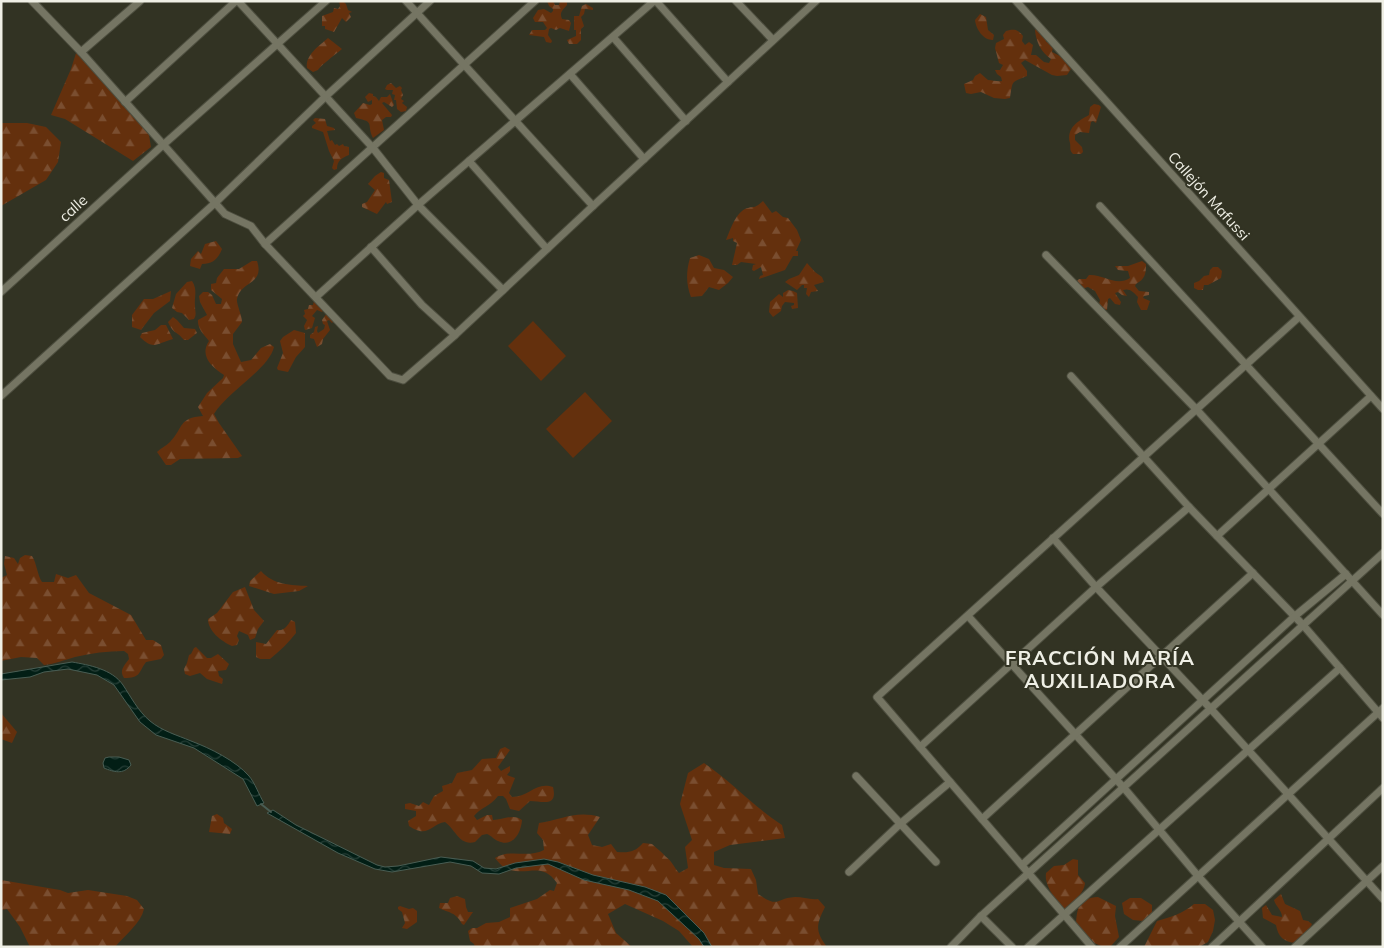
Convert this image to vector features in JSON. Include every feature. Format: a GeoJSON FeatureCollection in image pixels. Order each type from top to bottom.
{"type":"FeatureCollection","features":[{"type":"Feature","properties":{"kind":"street"},"geometry":{"type":"LineString","coordinates":[[81,52],[140,1]]}},
{"type":"Feature","properties":{"kind":"street"},"geometry":{"type":"LineString","coordinates":[[125,102],[237,1],[373,148],[418,205],[503,290]]}},
{"type":"Feature","properties":{"kind":"street","name":"calle"},"geometry":{"type":"LineString","coordinates":[[1,292],[326,1]]}},
{"type":"Feature","properties":{"kind":"street"},"geometry":{"type":"LineString","coordinates":[[406,1],[593,206]]}},
{"type":"Feature","properties":{"kind":"street"},"geometry":{"type":"LineString","coordinates":[[1,396],[215,203],[325,96],[430,1]]}},
{"type":"Feature","properties":{"kind":"street"},"geometry":{"type":"LineString","coordinates":[[265,244],[535,1]]}},
{"type":"Feature","properties":{"kind":"street"},"geometry":{"type":"LineString","coordinates":[[316,297],[418,205],[655,1],[728,82]]}},
{"type":"Feature","properties":{"kind":"street"},"geometry":{"type":"LineString","coordinates":[[736,1],[773,40]]}},
{"type":"Feature","properties":{"kind":"street"},"geometry":{"type":"LineString","coordinates":[[33,2],[81,52],[225,214],[251,226],[265,244],[390,376],[403,380],[455,335],[816,1]]}},
{"type":"Feature","properties":{"kind":"street","name":"Callejón Mafussi"},"geometry":{"type":"LineString","coordinates":[[1016,1],[1383,409]]}},
{"type":"Feature","properties":{"kind":"street"},"geometry":{"type":"LineString","coordinates":[[613,36],[686,121]]}},
{"type":"Feature","properties":{"kind":"street"},"geometry":{"type":"LineString","coordinates":[[570,74],[644,159]]}},
{"type":"Feature","properties":{"kind":"street"},"geometry":{"type":"LineString","coordinates":[[469,161],[547,249]]}},
{"type":"Feature","properties":{"kind":"street"},"geometry":{"type":"LineString","coordinates":[[1100,206],[1383,514]]}},
{"type":"Feature","properties":{"kind":"street"},"geometry":{"type":"LineString","coordinates":[[371,247],[422,305],[455,335]]}},
{"type":"Feature","properties":{"kind":"street"},"geometry":{"type":"LineString","coordinates":[[1046,256],[1196,410],[1383,615]]}},
{"type":"Feature","properties":{"kind":"street"},"geometry":{"type":"LineString","coordinates":[[1092,947],[877,698],[1300,317]]}},
{"type":"Feature","properties":{"kind":"street"},"geometry":{"type":"LineString","coordinates":[[1071,376],[1188,507],[1304,625],[1381,713],[1288,794],[1120,947]]}},
{"type":"Feature","properties":{"kind":"street"},"geometry":{"type":"LineString","coordinates":[[1218,536],[1372,396]]}},
{"type":"Feature","properties":{"kind":"street"},"geometry":{"type":"LineString","coordinates":[[920,747],[1096,587],[1188,507]]}},
{"type":"Feature","properties":{"kind":"street"},"geometry":{"type":"LineString","coordinates":[[1053,538],[1383,899]]}},
{"type":"Feature","properties":{"kind":"street"},"geometry":{"type":"LineString","coordinates":[[951,947],[981,916],[1383,553]]}},
{"type":"Feature","properties":{"kind":"street"},"geometry":{"type":"LineString","coordinates":[[982,819],[1253,573]]}},
{"type":"Feature","properties":{"kind":"street"},"geometry":{"type":"LineString","coordinates":[[1022,865],[1295,616],[1346,574]]}},
{"type":"Feature","properties":{"kind":"street"},"geometry":{"type":"LineString","coordinates":[[968,616],[1124,788],[1198,876],[1262,947]]}},
{"type":"Feature","properties":{"kind":"street"},"geometry":{"type":"LineString","coordinates":[[1028,947],[1340,668]]}},
{"type":"Feature","properties":{"kind":"street"},"geometry":{"type":"LineString","coordinates":[[856,776],[936,862]]}},
{"type":"Feature","properties":{"kind":"street"},"geometry":{"type":"LineString","coordinates":[[849,872],[900,824],[950,782]]}},
{"type":"Feature","properties":{"kind":"street"},"geometry":{"type":"LineString","coordinates":[[1212,947],[1328,837],[1383,788]]}},
{"type":"Feature","properties":{"kind":"street"},"geometry":{"type":"LineString","coordinates":[[1295,947],[1383,866]]}},
{"type":"Feature","properties":{"kind":"street"},"geometry":{"type":"LineString","coordinates":[[981,916],[1012,947]]}},
{"type":"Feature","properties":{"kind":"green space"},"geometry":{"type":"Polygon","coordinates":[[[339,1],[343,1],[348,10],[352,12],[349,13],[351,17],[346,22],[342,18],[334,32],[322,26],[322,16],[333,12],[334,8],[338,9],[340,6],[339,1]]]}},
{"type":"Feature","properties":{"kind":"green space"},"geometry":{"type":"Polygon","coordinates":[[[547,1],[553,1],[555,5],[559,5],[560,1],[567,1],[561,17],[562,19],[569,20],[571,23],[569,31],[560,28],[556,30],[549,29],[548,35],[552,41],[551,43],[546,42],[544,37],[529,35],[532,30],[545,30],[547,28],[543,22],[535,22],[533,18],[538,10],[544,9],[551,13],[553,11],[547,1]]]}},
{"type":"Feature","properties":{"kind":"green space"},"geometry":{"type":"Polygon","coordinates":[[[586,4],[593,8],[593,10],[585,9],[581,17],[584,26],[581,29],[581,40],[577,44],[569,44],[567,40],[576,36],[574,16],[579,16],[582,6],[586,4]]]}},
{"type":"Feature","properties":{"kind":"green space"},"geometry":{"type":"Polygon","coordinates":[[[980,14],[986,17],[988,30],[994,35],[993,40],[983,36],[978,30],[975,20],[980,14]]]}},
{"type":"Feature","properties":{"kind":"green space"},"geometry":{"type":"Polygon","coordinates":[[[1039,26],[1046,32],[1046,42],[1051,42],[1052,52],[1066,59],[1071,69],[1067,75],[1052,75],[1025,60],[1021,63],[1027,71],[1027,76],[1014,82],[1010,98],[994,98],[981,92],[966,93],[964,84],[973,80],[980,73],[988,80],[1002,81],[995,70],[1000,70],[1003,65],[999,63],[995,48],[996,43],[1004,39],[1003,35],[1006,31],[1018,31],[1023,36],[1022,41],[1025,45],[1029,42],[1033,45],[1031,55],[1036,55],[1044,62],[1049,63],[1051,59],[1042,50],[1037,39],[1035,30],[1039,26]]]}},
{"type":"Feature","properties":{"kind":"green space"},"geometry":{"type":"Polygon","coordinates":[[[328,38],[342,49],[318,70],[313,72],[307,68],[308,59],[313,51],[328,38]]]}},
{"type":"Feature","properties":{"kind":"green space"},"geometry":{"type":"Polygon","coordinates":[[[77,50],[148,129],[151,147],[133,161],[65,119],[51,115],[77,50]]]}},
{"type":"Feature","properties":{"kind":"green space"},"geometry":{"type":"Polygon","coordinates":[[[391,83],[396,88],[400,86],[402,88],[403,95],[401,99],[404,101],[402,103],[407,107],[406,111],[401,112],[397,109],[396,100],[394,100],[395,95],[392,94],[393,90],[385,89],[391,83]]]}},
{"type":"Feature","properties":{"kind":"green space"},"geometry":{"type":"Polygon","coordinates":[[[369,93],[373,94],[379,101],[381,97],[387,97],[390,94],[394,105],[392,107],[384,102],[382,103],[392,115],[382,120],[384,130],[373,138],[368,122],[356,118],[354,113],[363,103],[372,104],[372,100],[368,102],[365,97],[369,93]]]}},
{"type":"Feature","properties":{"kind":"green space"},"geometry":{"type":"Polygon","coordinates":[[[1094,104],[1101,107],[1096,123],[1091,122],[1089,133],[1080,132],[1075,135],[1075,140],[1082,147],[1083,152],[1081,154],[1073,154],[1069,138],[1071,129],[1089,115],[1090,107],[1094,104]]]}},
{"type":"Feature","properties":{"kind":"green space"},"geometry":{"type":"Polygon","coordinates":[[[315,118],[325,119],[327,126],[334,128],[335,130],[327,131],[330,141],[332,140],[335,145],[343,144],[349,147],[349,155],[339,161],[337,169],[334,170],[332,168],[334,161],[323,132],[312,128],[316,123],[313,120],[315,118]]]}},
{"type":"Feature","properties":{"kind":"green space"},"geometry":{"type":"Polygon","coordinates":[[[1,123],[27,123],[46,127],[61,142],[58,162],[46,180],[1,206],[1,123]]]}},
{"type":"Feature","properties":{"kind":"green space"},"geometry":{"type":"Polygon","coordinates":[[[381,172],[384,173],[384,178],[389,180],[392,202],[387,204],[386,202],[377,214],[362,207],[362,204],[367,202],[375,190],[368,184],[381,172]]]}},
{"type":"Feature","properties":{"kind":"green space"},"geometry":{"type":"Polygon","coordinates":[[[763,201],[772,213],[776,211],[783,217],[788,218],[797,230],[801,240],[796,251],[798,251],[798,256],[793,256],[785,270],[759,279],[763,275],[761,267],[754,271],[752,270],[753,265],[756,264],[741,262],[737,265],[732,265],[737,243],[733,241],[733,238],[726,240],[733,223],[741,211],[756,206],[763,201]]]}},
{"type":"Feature","properties":{"kind":"green space"},"geometry":{"type":"Polygon","coordinates":[[[216,241],[222,249],[215,260],[202,264],[200,269],[190,266],[191,259],[198,251],[201,254],[205,244],[216,241]]]}},
{"type":"Feature","properties":{"kind":"green space"},"geometry":{"type":"Polygon","coordinates":[[[699,255],[709,259],[714,268],[724,270],[733,277],[719,290],[709,287],[702,296],[691,297],[687,273],[690,258],[699,255]]]}},
{"type":"Feature","properties":{"kind":"green space"},"geometry":{"type":"Polygon","coordinates":[[[252,261],[257,261],[258,274],[239,293],[237,303],[242,322],[233,334],[233,344],[241,362],[251,360],[261,348],[270,344],[274,347],[264,364],[228,397],[214,414],[242,456],[238,458],[180,459],[171,465],[166,465],[157,452],[170,442],[185,421],[203,416],[198,407],[207,393],[224,375],[211,365],[206,356],[206,346],[209,341],[200,329],[198,320],[207,315],[199,296],[203,292],[208,292],[212,295],[216,304],[221,304],[222,299],[211,290],[211,284],[216,283],[217,278],[224,269],[239,269],[252,261]]]}},
{"type":"Feature","properties":{"kind":"green space"},"geometry":{"type":"Polygon","coordinates":[[[1142,261],[1146,264],[1145,273],[1135,286],[1139,291],[1149,292],[1149,295],[1143,298],[1150,301],[1147,310],[1141,310],[1137,302],[1138,297],[1128,290],[1123,290],[1127,296],[1118,292],[1115,293],[1121,302],[1120,305],[1115,304],[1110,298],[1108,299],[1107,310],[1102,309],[1095,291],[1088,287],[1081,289],[1076,282],[1079,279],[1086,279],[1089,275],[1115,281],[1125,280],[1130,278],[1128,271],[1118,270],[1115,266],[1128,266],[1142,261]]]}},
{"type":"Feature","properties":{"kind":"green space"},"geometry":{"type":"Polygon","coordinates":[[[807,263],[822,277],[824,282],[814,285],[818,291],[811,292],[809,297],[806,294],[807,288],[804,288],[804,285],[797,290],[785,282],[799,275],[807,263]]]}},
{"type":"Feature","properties":{"kind":"green space"},"geometry":{"type":"Polygon","coordinates":[[[1213,267],[1218,267],[1222,271],[1221,278],[1208,285],[1204,285],[1203,290],[1194,288],[1194,283],[1209,275],[1213,267]]]}},
{"type":"Feature","properties":{"kind":"green space"},"geometry":{"type":"Polygon","coordinates":[[[192,281],[195,290],[196,314],[194,319],[189,320],[182,313],[172,308],[176,294],[187,282],[192,281]]]}},
{"type":"Feature","properties":{"kind":"green space"},"geometry":{"type":"Polygon","coordinates":[[[788,290],[797,293],[798,308],[792,309],[791,306],[794,303],[785,302],[781,311],[773,317],[769,312],[770,302],[779,294],[783,297],[783,293],[788,290]]]}},
{"type":"Feature","properties":{"kind":"green space"},"geometry":{"type":"Polygon","coordinates":[[[171,291],[170,301],[154,313],[141,330],[132,327],[132,315],[144,299],[153,299],[171,291]]]}},
{"type":"Feature","properties":{"kind":"green space"},"geometry":{"type":"Polygon","coordinates":[[[314,301],[324,310],[322,312],[317,310],[312,316],[315,318],[312,328],[305,330],[304,326],[307,320],[303,316],[305,314],[304,310],[308,309],[309,305],[313,305],[314,301]]]}},
{"type":"Feature","properties":{"kind":"green space"},"geometry":{"type":"Polygon","coordinates":[[[327,313],[334,321],[332,323],[329,320],[327,321],[330,330],[323,339],[322,344],[317,347],[314,339],[310,338],[310,335],[314,332],[315,327],[318,326],[318,333],[324,329],[325,325],[322,320],[327,313]]]}},
{"type":"Feature","properties":{"kind":"green space"},"geometry":{"type":"Polygon","coordinates":[[[173,317],[184,328],[195,329],[197,333],[188,340],[184,340],[173,331],[168,322],[173,317]]]}},
{"type":"Feature","properties":{"kind":"green space"},"geometry":{"type":"Polygon","coordinates":[[[533,321],[566,356],[541,381],[508,346],[533,321]]]}},
{"type":"Feature","properties":{"kind":"green space"},"geometry":{"type":"Polygon","coordinates":[[[161,325],[166,325],[173,339],[152,345],[140,337],[142,333],[155,330],[161,325]]]}},
{"type":"Feature","properties":{"kind":"green space"},"geometry":{"type":"Polygon","coordinates":[[[294,330],[305,333],[305,347],[296,357],[288,372],[278,370],[277,368],[283,353],[280,341],[294,330]]]}},
{"type":"Feature","properties":{"kind":"green space"},"geometry":{"type":"Polygon","coordinates":[[[585,392],[612,421],[573,458],[546,429],[585,392]]]}},
{"type":"Feature","properties":{"kind":"green space"},"geometry":{"type":"Polygon","coordinates":[[[25,555],[32,556],[42,582],[54,582],[56,574],[68,578],[76,575],[89,593],[131,615],[146,640],[153,640],[161,645],[164,655],[161,659],[146,662],[136,676],[129,678],[124,678],[122,670],[129,659],[128,654],[124,651],[87,654],[44,665],[37,658],[21,657],[1,661],[1,578],[7,575],[4,564],[5,556],[14,558],[18,564],[20,558],[25,555]]]}},
{"type":"Feature","properties":{"kind":"green space"},"geometry":{"type":"Polygon","coordinates":[[[261,571],[277,582],[308,586],[299,591],[274,594],[249,586],[250,581],[261,571]]]}},
{"type":"Feature","properties":{"kind":"green space"},"geometry":{"type":"Polygon","coordinates":[[[245,587],[254,610],[264,621],[258,629],[255,638],[250,640],[248,635],[239,631],[237,645],[232,646],[216,635],[210,628],[208,619],[217,613],[233,592],[245,587]]]}},
{"type":"Feature","properties":{"kind":"green space"},"geometry":{"type":"Polygon","coordinates":[[[291,620],[295,622],[296,633],[287,643],[270,659],[256,657],[256,642],[266,644],[277,630],[284,629],[291,620]]]}},
{"type":"Feature","properties":{"kind":"green space"},"geometry":{"type":"Polygon","coordinates":[[[196,647],[207,658],[218,654],[229,664],[226,670],[218,671],[219,676],[223,679],[222,684],[207,679],[200,673],[190,676],[185,674],[184,669],[189,655],[196,647]]]}},
{"type":"Feature","properties":{"kind":"green space"},"geometry":{"type":"Polygon","coordinates":[[[1,713],[17,732],[12,743],[1,739],[1,713]]]}},
{"type":"Feature","properties":{"kind":"green space"},"geometry":{"type":"Polygon","coordinates":[[[505,747],[510,750],[498,767],[501,771],[510,766],[510,771],[507,775],[515,778],[509,793],[512,797],[523,795],[542,786],[553,787],[554,794],[551,801],[530,801],[519,811],[510,809],[506,799],[503,796],[498,796],[474,816],[477,820],[487,815],[492,815],[493,820],[512,817],[519,818],[522,820],[520,830],[512,841],[503,843],[487,834],[482,835],[475,842],[465,842],[445,822],[425,831],[415,830],[409,826],[408,821],[416,816],[416,811],[405,809],[405,804],[410,803],[419,806],[423,802],[429,805],[434,796],[443,791],[442,786],[452,783],[457,773],[472,770],[482,759],[496,758],[500,749],[505,747]]]}},
{"type":"Feature","properties":{"kind":"green space"},"geometry":{"type":"Polygon","coordinates":[[[704,763],[782,825],[785,838],[730,845],[714,852],[714,865],[724,868],[751,869],[756,880],[758,894],[770,901],[777,902],[795,897],[818,899],[825,907],[818,928],[820,937],[827,947],[693,947],[679,931],[663,921],[625,904],[608,914],[616,933],[632,947],[475,947],[470,941],[468,931],[472,928],[477,928],[486,923],[499,922],[510,917],[510,908],[537,899],[550,890],[554,891],[557,883],[546,873],[508,869],[502,866],[495,858],[507,854],[531,854],[544,850],[543,840],[537,833],[539,823],[576,815],[600,817],[588,835],[592,845],[602,847],[611,844],[617,852],[625,852],[634,850],[643,843],[652,844],[669,860],[679,873],[688,868],[685,847],[692,840],[680,804],[688,773],[704,763]]]}},
{"type":"Feature","properties":{"kind":"green space"},"geometry":{"type":"Polygon","coordinates":[[[217,814],[232,829],[230,834],[209,832],[212,816],[217,814]]]}},
{"type":"Feature","properties":{"kind":"green space"},"geometry":{"type":"Polygon","coordinates":[[[1073,859],[1078,860],[1078,875],[1085,883],[1076,899],[1062,911],[1049,888],[1046,873],[1054,866],[1064,865],[1073,859]]]}},
{"type":"Feature","properties":{"kind":"green space"},"geometry":{"type":"Polygon","coordinates":[[[1,880],[68,893],[88,890],[127,896],[137,900],[144,909],[136,924],[115,947],[30,947],[20,927],[7,909],[1,910],[1,880]]]}},
{"type":"Feature","properties":{"kind":"green space"},"geometry":{"type":"Polygon","coordinates":[[[1281,894],[1285,904],[1300,911],[1303,920],[1312,924],[1307,934],[1296,943],[1282,938],[1278,933],[1276,925],[1263,918],[1262,908],[1266,905],[1272,915],[1282,917],[1274,900],[1281,894]]]}},
{"type":"Feature","properties":{"kind":"green space"},"geometry":{"type":"Polygon","coordinates":[[[457,896],[465,899],[468,912],[473,912],[464,925],[455,915],[439,908],[440,903],[448,903],[450,898],[457,896]]]}},
{"type":"Feature","properties":{"kind":"green space"},"geometry":{"type":"Polygon","coordinates":[[[1098,897],[1116,906],[1115,916],[1119,937],[1110,947],[1094,943],[1076,924],[1080,904],[1087,899],[1098,897]]]}},
{"type":"Feature","properties":{"kind":"green space"},"geometry":{"type":"Polygon","coordinates":[[[1130,898],[1141,898],[1152,905],[1152,915],[1143,921],[1133,920],[1124,914],[1122,903],[1130,898]]]}},
{"type":"Feature","properties":{"kind":"green space"},"geometry":{"type":"Polygon","coordinates":[[[1194,904],[1205,904],[1213,910],[1215,920],[1208,942],[1199,947],[1144,947],[1157,921],[1181,913],[1194,904]]]}},
{"type":"Feature","properties":{"kind":"green space"},"geometry":{"type":"Polygon","coordinates":[[[400,906],[409,909],[413,908],[417,911],[417,922],[407,929],[402,928],[405,923],[402,912],[398,909],[400,906]]]}},
{"type":"Feature","properties":{"kind":"water"},"geometry":{"type":"Polygon","coordinates":[[[72,662],[107,671],[123,685],[135,704],[150,721],[160,728],[214,751],[244,770],[264,803],[257,806],[243,779],[194,748],[156,735],[140,722],[114,685],[97,675],[68,669],[44,672],[30,677],[1,680],[1,674],[72,662]]]}},
{"type":"Feature","properties":{"kind":"water"},"geometry":{"type":"Polygon","coordinates":[[[105,758],[129,760],[131,765],[122,771],[104,768],[105,758]]]}},
{"type":"Feature","properties":{"kind":"water"},"geometry":{"type":"Polygon","coordinates":[[[273,810],[296,825],[377,865],[385,867],[441,857],[473,861],[484,868],[496,869],[515,863],[544,859],[593,875],[645,887],[666,895],[704,933],[712,947],[704,947],[699,939],[658,901],[629,890],[584,880],[548,864],[516,868],[499,874],[482,873],[471,866],[450,862],[392,872],[375,869],[338,853],[267,813],[273,810]]]}},
{"type":"Feature","properties":{"kind":"waterway"},"geometry":{"type":"LineString","coordinates":[[261,804],[271,812]]}},
{"type":"Feature","properties":{"kind":"district","name":"FRACCIÓN MARÍA AUXILIADORA"},"geometry":{"type":"Point","coordinates":[1100,668]}}]}
